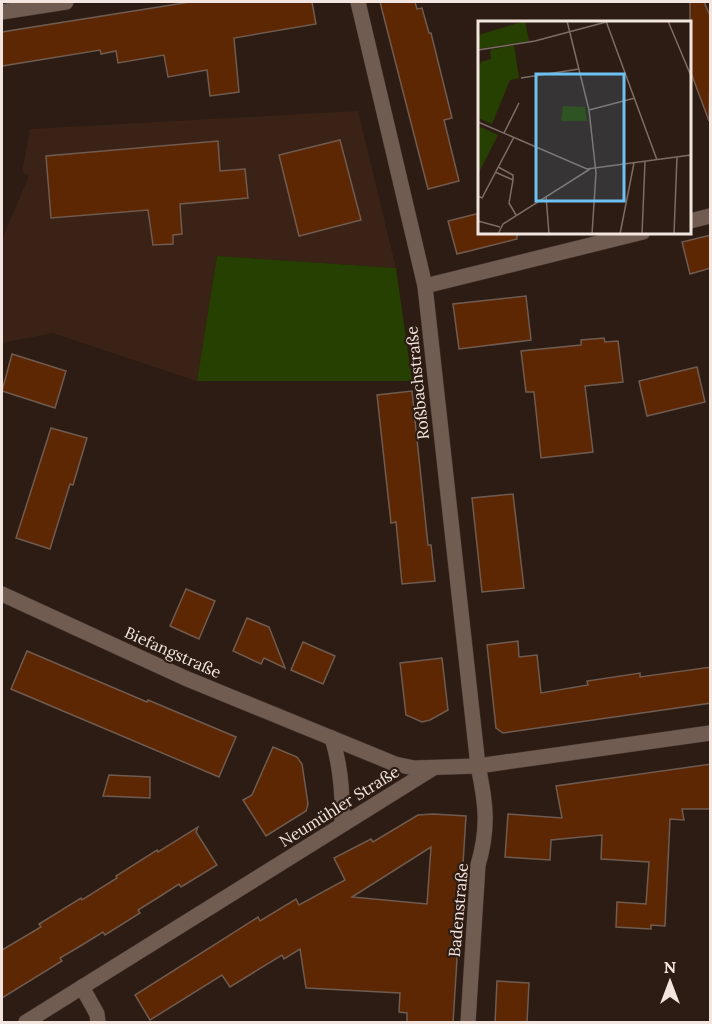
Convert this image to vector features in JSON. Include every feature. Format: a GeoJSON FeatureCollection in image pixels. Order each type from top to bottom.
{"type":"FeatureCollection","features":[{"type":"Feature","properties":{"kind":"street"},"geometry":{"type":"LineString","coordinates":[[2,12],[66,2]]}},
{"type":"Feature","properties":{"kind":"street","name":"Roßbachstraße"},"geometry":{"type":"LineString","coordinates":[[358,2],[425,286],[478,766]]}},
{"type":"Feature","properties":{"kind":"street"},"geometry":{"type":"LineString","coordinates":[[691,221],[711,216]]}},
{"type":"Feature","properties":{"kind":"street"},"geometry":{"type":"LineString","coordinates":[[425,286],[635,234]]}},
{"type":"Feature","properties":{"kind":"street","name":"Biefangstraße"},"geometry":{"type":"LineString","coordinates":[[2,594],[185,678],[395,764],[432,769]]}},
{"type":"Feature","properties":{"kind":"street","name":"Neumühler Straße"},"geometry":{"type":"LineString","coordinates":[[26,1023],[432,769],[478,766],[711,733]]}},
{"type":"Feature","properties":{"kind":"street"},"geometry":{"type":"LineString","coordinates":[[332,738],[339,760],[342,781],[342,824]]}},
{"type":"Feature","properties":{"kind":"street","name":"Badenstraße"},"geometry":{"type":"LineString","coordinates":[[468,1023],[478,865],[484,842],[486,800],[478,766]]}},
{"type":"Feature","properties":{"kind":"street"},"geometry":{"type":"LineString","coordinates":[[82,987],[97,1014],[98,1023]]}},
{"type":"Feature","properties":{"kind":"shaded area"},"geometry":{"type":"Polygon","coordinates":[[[358,111],[396,268],[217,256],[197,381],[53,333],[2,343],[2,239],[29,176],[22,172],[30,129],[358,111]]]}},
{"type":"Feature","properties":{"kind":"green space"},"geometry":{"type":"Polygon","coordinates":[[[217,256],[396,268],[412,381],[197,381],[217,256]]]}},
{"type":"Feature","properties":{"kind":"building"},"geometry":{"type":"Polygon","coordinates":[[[190,2],[312,2],[316,24],[234,38],[239,92],[210,96],[207,70],[168,77],[164,55],[118,63],[116,51],[101,54],[100,50],[2,66],[2,32],[190,2]]]}},
{"type":"Feature","properties":{"kind":"building"},"geometry":{"type":"Polygon","coordinates":[[[380,2],[415,2],[417,9],[422,8],[429,33],[431,33],[452,118],[444,120],[459,181],[428,189],[380,2]]]}},
{"type":"Feature","properties":{"kind":"building"},"geometry":{"type":"Polygon","coordinates":[[[690,2],[704,2],[711,18],[709,121],[691,73],[690,2]]]}},
{"type":"Feature","properties":{"kind":"building"},"geometry":{"type":"Polygon","coordinates":[[[340,140],[361,220],[299,236],[279,155],[340,140]]]}},
{"type":"Feature","properties":{"kind":"building"},"geometry":{"type":"Polygon","coordinates":[[[218,141],[220,171],[245,169],[248,198],[180,204],[182,234],[173,235],[173,244],[153,245],[148,210],[51,218],[46,156],[218,141]]]}},
{"type":"Feature","properties":{"kind":"building"},"geometry":{"type":"Polygon","coordinates":[[[478,214],[478,234],[517,234],[517,239],[457,254],[448,221],[478,214]]]}},
{"type":"Feature","properties":{"kind":"building"},"geometry":{"type":"Polygon","coordinates":[[[711,235],[711,268],[690,274],[682,242],[711,235]]]}},
{"type":"Feature","properties":{"kind":"building"},"geometry":{"type":"Polygon","coordinates":[[[526,296],[531,340],[459,349],[453,304],[526,296]]]}},
{"type":"Feature","properties":{"kind":"building"},"geometry":{"type":"Polygon","coordinates":[[[604,338],[605,342],[618,341],[623,382],[585,386],[593,452],[541,458],[534,392],[526,392],[521,351],[581,345],[581,340],[604,338]]]}},
{"type":"Feature","properties":{"kind":"building"},"geometry":{"type":"Polygon","coordinates":[[[12,354],[66,371],[55,408],[2,391],[12,354]]]}},
{"type":"Feature","properties":{"kind":"building"},"geometry":{"type":"Polygon","coordinates":[[[697,367],[705,402],[647,416],[639,381],[697,367]]]}},
{"type":"Feature","properties":{"kind":"building"},"geometry":{"type":"Polygon","coordinates":[[[412,391],[428,545],[431,545],[435,581],[402,584],[396,522],[391,523],[377,395],[412,391]]]}},
{"type":"Feature","properties":{"kind":"building"},"geometry":{"type":"Polygon","coordinates":[[[51,428],[87,438],[50,549],[16,538],[51,428]]]}},
{"type":"Feature","properties":{"kind":"building"},"geometry":{"type":"Polygon","coordinates":[[[513,494],[524,588],[482,592],[472,498],[513,494]]]}},
{"type":"Feature","properties":{"kind":"building"},"geometry":{"type":"Polygon","coordinates":[[[186,589],[215,601],[199,639],[170,626],[186,589]]]}},
{"type":"Feature","properties":{"kind":"building"},"geometry":{"type":"Polygon","coordinates":[[[247,618],[269,627],[285,668],[264,658],[261,664],[233,651],[247,618]]]}},
{"type":"Feature","properties":{"kind":"building"},"geometry":{"type":"Polygon","coordinates":[[[518,641],[519,657],[537,655],[541,693],[588,685],[587,681],[640,673],[640,677],[711,667],[711,703],[503,733],[496,728],[487,645],[518,641]]]}},
{"type":"Feature","properties":{"kind":"building"},"geometry":{"type":"Polygon","coordinates":[[[303,642],[335,656],[323,684],[291,670],[303,642]]]}},
{"type":"Feature","properties":{"kind":"building"},"geometry":{"type":"Polygon","coordinates":[[[27,651],[236,737],[219,777],[11,689],[27,651]]]}},
{"type":"Feature","properties":{"kind":"building"},"geometry":{"type":"Polygon","coordinates":[[[442,658],[448,710],[422,722],[406,715],[400,663],[442,658]]]}},
{"type":"Feature","properties":{"kind":"building"},"geometry":{"type":"Polygon","coordinates":[[[273,747],[297,757],[302,764],[308,804],[306,811],[266,836],[243,800],[252,795],[273,747]]]}},
{"type":"Feature","properties":{"kind":"building"},"geometry":{"type":"Polygon","coordinates":[[[711,764],[711,809],[682,809],[684,820],[670,819],[665,926],[651,925],[651,929],[616,927],[617,902],[646,904],[649,862],[601,859],[602,835],[551,840],[550,860],[505,857],[508,814],[562,818],[556,786],[711,764]]]}},
{"type":"Feature","properties":{"kind":"building"},"geometry":{"type":"Polygon","coordinates":[[[109,775],[150,777],[150,798],[103,796],[109,775]]]}},
{"type":"Feature","properties":{"kind":"building"},"geometry":{"type":"Polygon","coordinates":[[[418,815],[466,816],[453,1023],[407,1023],[407,1013],[399,1012],[400,993],[306,988],[300,949],[284,959],[282,955],[230,987],[222,975],[150,1020],[135,995],[258,917],[260,921],[296,899],[299,905],[345,880],[334,858],[371,839],[373,842],[418,815]],[[431,847],[352,897],[427,904],[431,847]]]}},
{"type":"Feature","properties":{"kind":"building"},"geometry":{"type":"Polygon","coordinates":[[[198,827],[196,832],[217,865],[181,887],[179,884],[138,910],[140,913],[105,935],[103,932],[60,958],[62,961],[2,998],[2,950],[41,927],[39,924],[81,898],[82,900],[157,850],[158,852],[198,827]]]}},
{"type":"Feature","properties":{"kind":"building"},"geometry":{"type":"Polygon","coordinates":[[[497,981],[529,983],[527,1023],[495,1023],[497,981]]]}}]}
